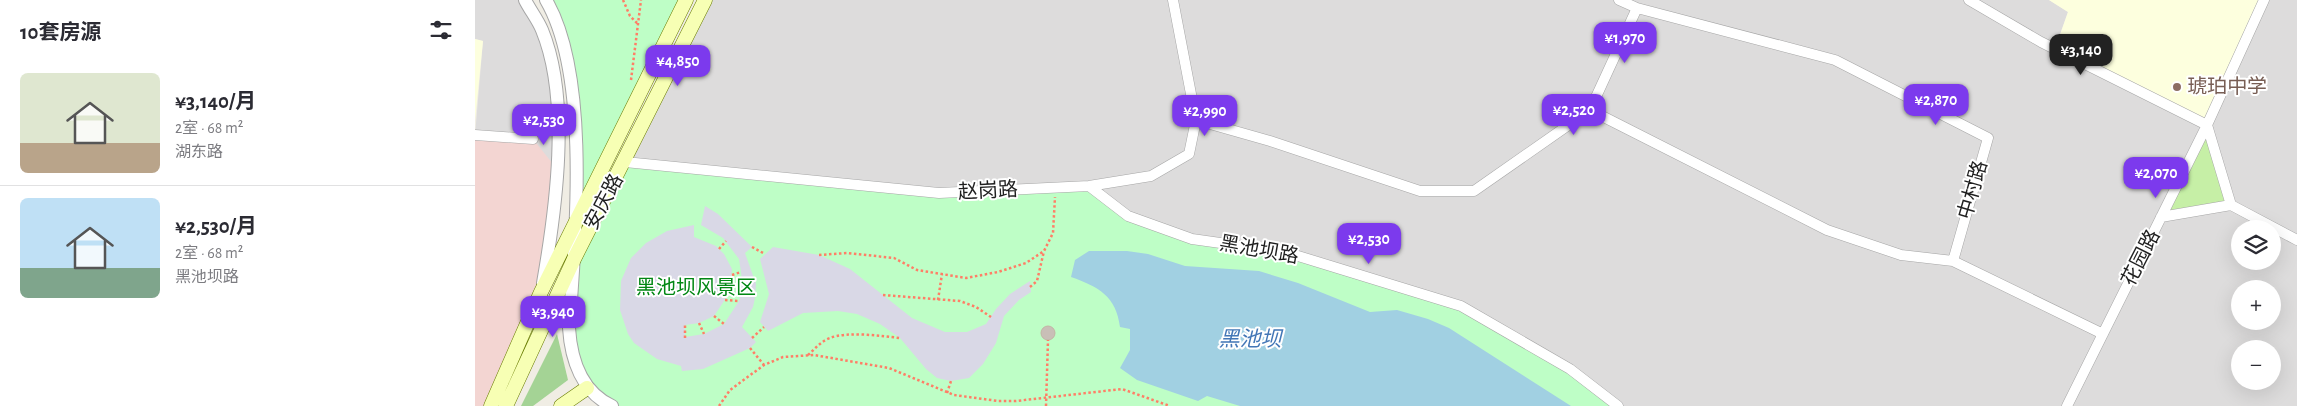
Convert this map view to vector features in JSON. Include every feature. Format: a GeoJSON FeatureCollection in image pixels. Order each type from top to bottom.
{"type":"FeatureCollection","features":[{"type":"Feature","properties":{"kind":"main road","name":"安庆路"},"geometry":{"type":"LineString","coordinates":[[491,406],[541,292],[575,227],[686,0]]}},
{"type":"Feature","properties":{"kind":"main road","name":"安庆路"},"geometry":{"type":"LineString","coordinates":[[506,406],[574,259],[625,162],[705,0]]}},
{"type":"Feature","properties":{"kind":"main road"},"geometry":{"type":"LineString","coordinates":[[561,406],[587,388]]}},
{"type":"Feature","properties":{"kind":"street"},"geometry":{"type":"LineString","coordinates":[[525,0],[542,29],[552,65],[559,132],[553,226],[541,292]]}},
{"type":"Feature","properties":{"kind":"street","name":"赵岗路"},"geometry":{"type":"LineString","coordinates":[[625,162],[939,193],[1089,186],[1151,176],[1189,154],[1196,120],[1173,0]]}},
{"type":"Feature","properties":{"kind":"street","name":"中村路"},"geometry":{"type":"LineString","coordinates":[[1619,0],[1637,8],[1835,60],[1988,138],[1953,261]]}},
{"type":"Feature","properties":{"kind":"street"},"geometry":{"type":"LineString","coordinates":[[1969,0],[2041,42],[2207,125],[2231,206]]}},
{"type":"Feature","properties":{"kind":"street","name":"花园路"},"geometry":{"type":"LineString","coordinates":[[2067,406],[2207,125],[2264,0]]}},
{"type":"Feature","properties":{"kind":"street"},"geometry":{"type":"LineString","coordinates":[[549,5],[563,38],[571,83],[576,166],[570,340],[576,362],[587,388],[612,406]]}},
{"type":"Feature","properties":{"kind":"street"},"geometry":{"type":"LineString","coordinates":[[1196,120],[1270,141],[1420,191],[1475,191],[1590,110],[1637,8]]}},
{"type":"Feature","properties":{"kind":"street"},"geometry":{"type":"LineString","coordinates":[[1590,110],[1827,230],[1901,255],[1953,261],[2103,334]]}},
{"type":"Feature","properties":{"kind":"street"},"geometry":{"type":"LineString","coordinates":[[475,134],[533,139]]}},
{"type":"Feature","properties":{"kind":"street","name":"黑池坝路"},"geometry":{"type":"LineString","coordinates":[[1089,186],[1128,216],[1192,239],[1285,252],[1461,306],[1570,369],[1617,406]]}},
{"type":"Feature","properties":{"kind":"street"},"geometry":{"type":"LineString","coordinates":[[2161,217],[2231,206],[2297,240]]}},
{"type":"Feature","properties":{"kind":"path"},"geometry":{"type":"LineString","coordinates":[[623,0],[630,16],[637,23]]}},
{"type":"Feature","properties":{"kind":"path"},"geometry":{"type":"LineString","coordinates":[[631,83],[641,0]]}},
{"type":"Feature","properties":{"kind":"path"},"geometry":{"type":"LineString","coordinates":[[1030,287],[1037,282],[1044,251],[1053,233],[1056,188]]}},
{"type":"Feature","properties":{"kind":"path"},"geometry":{"type":"LineString","coordinates":[[719,249],[726,241]]}},
{"type":"Feature","properties":{"kind":"path"},"geometry":{"type":"LineString","coordinates":[[752,247],[765,254]]}},
{"type":"Feature","properties":{"kind":"path"},"geometry":{"type":"LineString","coordinates":[[819,255],[847,253],[894,258],[917,270],[966,278],[998,272],[1025,263],[1044,251]]}},
{"type":"Feature","properties":{"kind":"path"},"geometry":{"type":"LineString","coordinates":[[732,275],[741,272]]}},
{"type":"Feature","properties":{"kind":"path"},"geometry":{"type":"LineString","coordinates":[[938,300],[942,274]]}},
{"type":"Feature","properties":{"kind":"path"},"geometry":{"type":"LineString","coordinates":[[883,295],[960,301],[976,307],[991,317]]}},
{"type":"Feature","properties":{"kind":"path"},"geometry":{"type":"LineString","coordinates":[[725,300],[739,301]]}},
{"type":"Feature","properties":{"kind":"path"},"geometry":{"type":"LineString","coordinates":[[714,316],[724,324]]}},
{"type":"Feature","properties":{"kind":"path"},"geometry":{"type":"LineString","coordinates":[[699,322],[704,334]]}},
{"type":"Feature","properties":{"kind":"path"},"geometry":{"type":"LineString","coordinates":[[685,324],[685,338]]}},
{"type":"Feature","properties":{"kind":"path"},"geometry":{"type":"LineString","coordinates":[[752,338],[764,327]]}},
{"type":"Feature","properties":{"kind":"path"},"geometry":{"type":"LineString","coordinates":[[807,355],[819,344],[833,337],[874,335],[900,338]]}},
{"type":"Feature","properties":{"kind":"path"},"geometry":{"type":"LineString","coordinates":[[1046,406],[1047,340]]}},
{"type":"Feature","properties":{"kind":"path"},"geometry":{"type":"LineString","coordinates":[[750,348],[764,365]]}},
{"type":"Feature","properties":{"kind":"path"},"geometry":{"type":"LineString","coordinates":[[719,406],[730,390],[764,365],[783,357],[807,355],[842,358],[889,368],[947,393],[998,401],[1017,401],[1122,389],[1170,406]]}},
{"type":"Feature","properties":{"kind":"path"},"geometry":{"type":"LineString","coordinates":[[947,393],[951,381]]}},
{"type":"Feature","properties":{"kind":"shaded area"},"geometry":{"type":"Polygon","coordinates":[[[475,0],[525,0],[552,65],[557,169],[475,135],[483,41],[475,39],[475,0]]]}},
{"type":"Feature","properties":{"kind":"shaded area"},"geometry":{"type":"Polygon","coordinates":[[[705,0],[2049,0],[2068,12],[2055,48],[2264,0],[2297,0],[2297,406],[1618,406],[1021,252],[625,162],[705,0]]]}},
{"type":"Feature","properties":{"kind":"shaded area","name":"琥珀中学"},"geometry":{"type":"Polygon","coordinates":[[[2049,0],[2264,0],[2207,125],[2055,49],[2068,12],[2049,0]]]}},
{"type":"Feature","properties":{"kind":"shaded area"},"geometry":{"type":"Polygon","coordinates":[[[475,39],[483,41],[475,121],[475,39]]]}},
{"type":"Feature","properties":{"kind":"shaded area"},"geometry":{"type":"Polygon","coordinates":[[[475,135],[533,139],[557,169],[541,292],[491,406],[475,406],[475,135]]]}},
{"type":"Feature","properties":{"kind":"shaded area"},"geometry":{"type":"Polygon","coordinates":[[[705,206],[718,214],[752,247],[745,253],[756,284],[755,298],[753,307],[742,327],[756,342],[750,348],[703,369],[682,371],[681,366],[657,359],[634,343],[628,334],[620,310],[621,281],[631,258],[646,243],[667,231],[694,225],[694,237],[716,246],[724,254],[732,269],[730,292],[714,316],[699,323],[685,325],[685,337],[704,334],[724,324],[739,301],[742,281],[739,259],[723,238],[701,225],[705,206]]]}},
{"type":"Feature","properties":{"kind":"shaded area"},"geometry":{"type":"Polygon","coordinates":[[[773,247],[819,255],[850,269],[912,318],[945,332],[967,332],[986,324],[996,309],[1010,294],[1030,281],[1031,292],[1019,300],[1004,316],[996,343],[983,364],[969,378],[951,381],[937,378],[926,369],[900,338],[880,324],[857,314],[838,311],[803,313],[768,331],[760,322],[769,294],[760,259],[773,247]]]}},
{"type":"Feature","properties":{"kind":"green space"},"geometry":{"type":"Polygon","coordinates":[[[546,0],[686,0],[575,227],[571,83],[546,0]]]}},
{"type":"Feature","properties":{"kind":"green space"},"geometry":{"type":"Polygon","coordinates":[[[2207,125],[2231,205],[2161,217],[2207,125]]]}},
{"type":"Feature","properties":{"kind":"green space","name":"黑池坝风景区"},"geometry":{"type":"Polygon","coordinates":[[[625,162],[939,193],[1089,186],[1128,216],[1192,239],[1285,252],[1461,306],[1570,369],[1618,406],[612,406],[596,396],[571,349],[574,259],[625,162]]]}},
{"type":"Feature","properties":{"kind":"green space"},"geometry":{"type":"Polygon","coordinates":[[[557,334],[568,380],[533,406],[521,406],[557,334]]]}},
{"type":"Feature","properties":{"kind":"water","name":"黑池坝"},"geometry":{"type":"Polygon","coordinates":[[[1089,251],[1127,251],[1148,254],[1185,266],[1259,271],[1298,283],[1370,312],[1397,310],[1428,319],[1449,328],[1571,406],[1240,406],[1207,396],[1198,401],[1137,380],[1120,368],[1130,350],[1130,329],[1120,327],[1115,308],[1105,294],[1071,277],[1075,260],[1089,251]]]}},
{"type":"Feature","properties":{"kind":"building"},"geometry":{"type":"Polygon","coordinates":[[[1045,326],[1051,326],[1055,333],[1051,340],[1045,340],[1041,336],[1041,330],[1045,326]]]}},
{"type":"Feature","properties":{"kind":"place","name":"琥珀中学"},"geometry":{"type":"Point","coordinates":[2177,87]}}]}
